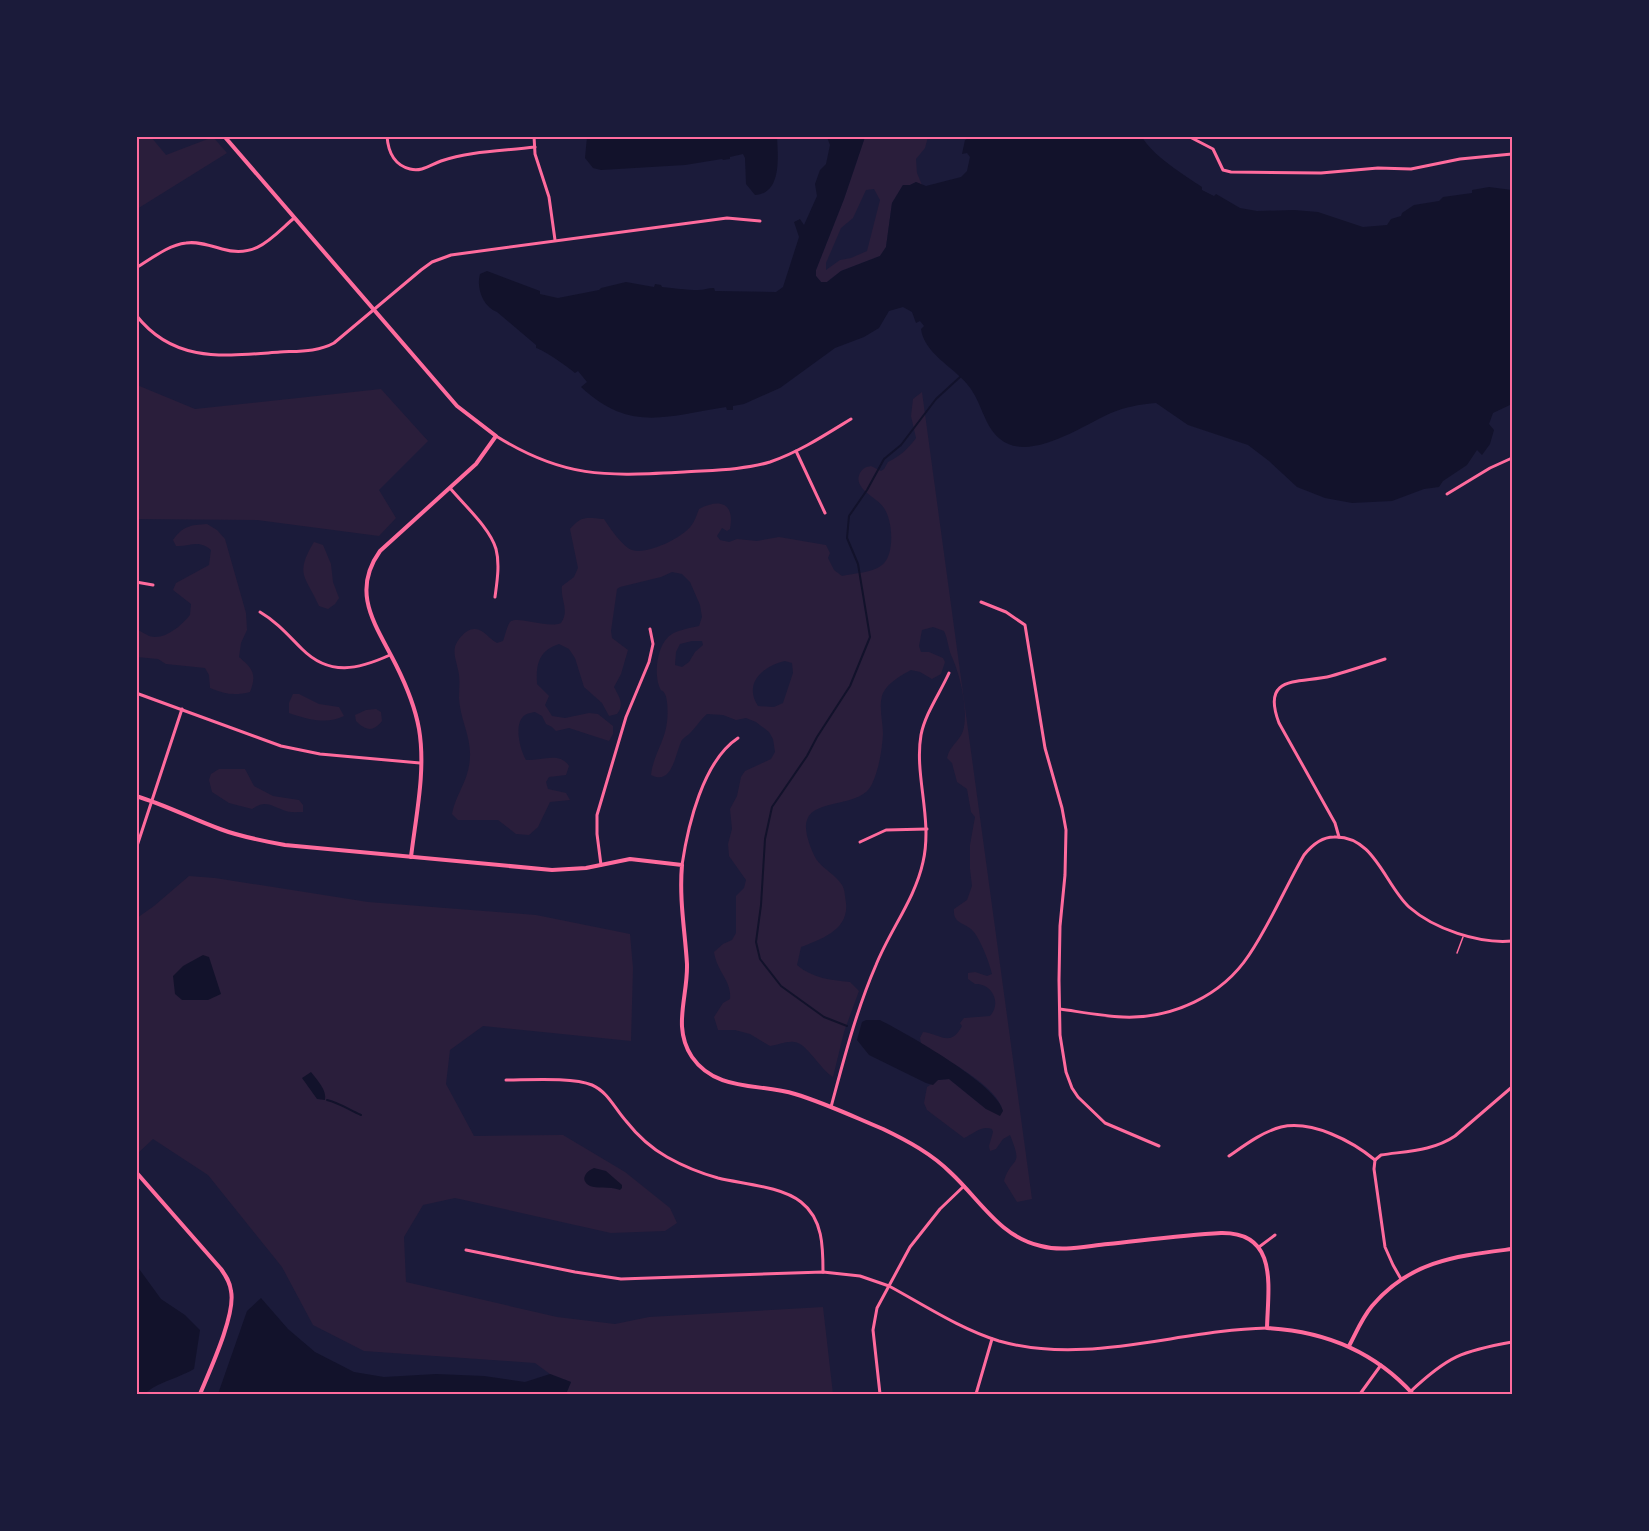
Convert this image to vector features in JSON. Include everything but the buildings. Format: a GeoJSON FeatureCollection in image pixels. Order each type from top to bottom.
{"type":"FeatureCollection","features":[{"type":"Feature","properties":{"kind":"street"},"geometry":{"type":"LineString","coordinates":[[387,136],[388,149],[396,160],[413,170],[464,156],[535,147]]}},
{"type":"Feature","properties":{"kind":"street"},"geometry":{"type":"LineString","coordinates":[[534,136],[548,190],[555,241]]}},
{"type":"Feature","properties":{"kind":"street"},"geometry":{"type":"LineString","coordinates":[[1188,136],[1210,146],[1223,170],[1231,172],[1321,173],[1378,168],[1411,169],[1460,159],[1512,154]]}},
{"type":"Feature","properties":{"kind":"street"},"geometry":{"type":"LineString","coordinates":[[226,137],[457,406],[496,436],[545,462],[585,473],[608,475],[741,468],[770,462],[796,451],[851,419]]}},
{"type":"Feature","properties":{"kind":"street"},"geometry":{"type":"LineString","coordinates":[[136,268],[169,248],[183,243],[194,243],[236,252],[256,249],[294,218]]}},
{"type":"Feature","properties":{"kind":"street"},"geometry":{"type":"LineString","coordinates":[[136,315],[152,331],[174,345],[201,354],[230,356],[322,348],[334,343],[421,270],[440,258],[463,252],[727,218],[760,221]]}},
{"type":"Feature","properties":{"kind":"street"},"geometry":{"type":"LineString","coordinates":[[411,857],[420,740],[416,714],[408,692],[368,607],[366,589],[369,571],[373,560],[384,546],[476,464],[496,436]]}},
{"type":"Feature","properties":{"kind":"street"},"geometry":{"type":"LineString","coordinates":[[796,451],[825,513]]}},
{"type":"Feature","properties":{"kind":"street"},"geometry":{"type":"LineString","coordinates":[[1447,495],[1490,468],[1512,458]]}},
{"type":"Feature","properties":{"kind":"street"},"geometry":{"type":"LineString","coordinates":[[450,488],[487,532],[495,546],[498,565],[495,597]]}},
{"type":"Feature","properties":{"kind":"street"},"geometry":{"type":"LineString","coordinates":[[136,582],[153,585]]}},
{"type":"Feature","properties":{"kind":"street"},"geometry":{"type":"LineString","coordinates":[[981,602],[1006,612],[1026,625],[1045,748],[1064,816],[1066,855],[1058,949],[1059,1009],[1063,1058],[1068,1077],[1075,1092],[1105,1123],[1159,1146]]}},
{"type":"Feature","properties":{"kind":"street"},"geometry":{"type":"LineString","coordinates":[[260,612],[280,625],[307,653],[333,666],[361,667],[390,655]]}},
{"type":"Feature","properties":{"kind":"street"},"geometry":{"type":"LineString","coordinates":[[601,865],[597,815],[630,705],[649,662],[652,644],[650,629]]}},
{"type":"Feature","properties":{"kind":"street"},"geometry":{"type":"LineString","coordinates":[[1340,837],[1335,823],[1276,716],[1274,699],[1280,687],[1285,683],[1330,676],[1385,659]]}},
{"type":"Feature","properties":{"kind":"street"},"geometry":{"type":"LineString","coordinates":[[831,1107],[861,1000],[885,942],[918,881],[925,856],[927,829],[920,756],[921,737],[949,673]]}},
{"type":"Feature","properties":{"kind":"street"},"geometry":{"type":"LineString","coordinates":[[136,693],[273,744],[298,750],[420,763]]}},
{"type":"Feature","properties":{"kind":"street"},"geometry":{"type":"LineString","coordinates":[[136,849],[182,710]]}},
{"type":"Feature","properties":{"kind":"street"},"geometry":{"type":"LineString","coordinates":[[738,738],[724,749],[704,786],[692,819],[682,865],[680,890],[687,967],[681,1020],[683,1038],[690,1054],[704,1071],[722,1081],[792,1093],[831,1107],[913,1145],[943,1166],[1006,1230],[1020,1239],[1043,1247],[1055,1249],[1228,1233],[1244,1236],[1259,1247],[1265,1258],[1267,1328]]}},
{"type":"Feature","properties":{"kind":"street"},"geometry":{"type":"LineString","coordinates":[[136,796],[221,830],[266,842],[552,870],[601,865],[630,859],[682,865]]}},
{"type":"Feature","properties":{"kind":"street"},"geometry":{"type":"LineString","coordinates":[[860,842],[886,830],[927,829]]}},
{"type":"Feature","properties":{"kind":"street"},"geometry":{"type":"LineString","coordinates":[[1059,1009],[1113,1016],[1137,1016],[1189,1005],[1213,992],[1227,981],[1249,955],[1308,850],[1320,840],[1340,837],[1353,840],[1362,846],[1377,863],[1400,897],[1412,909],[1464,936],[1489,941],[1512,941]]}},
{"type":"Feature","properties":{"kind":"street"},"geometry":{"type":"LineString","coordinates":[[506,1080],[573,1082],[592,1085],[608,1097],[636,1132],[666,1156],[701,1173],[778,1191],[795,1198],[808,1209],[818,1224],[823,1244],[823,1272]]}},
{"type":"Feature","properties":{"kind":"street"},"geometry":{"type":"LineString","coordinates":[[1401,1279],[1385,1247],[1375,1160],[1381,1155],[1431,1148],[1445,1143],[1512,1087]]}},
{"type":"Feature","properties":{"kind":"street"},"geometry":{"type":"LineString","coordinates":[[1228,1156],[1264,1134],[1279,1128],[1295,1126],[1340,1137],[1375,1160]]}},
{"type":"Feature","properties":{"kind":"street"},"geometry":{"type":"LineString","coordinates":[[136,1172],[229,1280],[232,1304],[229,1318],[200,1395]]}},
{"type":"Feature","properties":{"kind":"street"},"geometry":{"type":"LineString","coordinates":[[880,1395],[873,1330],[877,1308],[905,1256],[923,1230],[964,1186]]}},
{"type":"Feature","properties":{"kind":"street"},"geometry":{"type":"LineString","coordinates":[[1259,1247],[1275,1235]]}},
{"type":"Feature","properties":{"kind":"street"},"geometry":{"type":"LineString","coordinates":[[1349,1346],[1371,1308],[1401,1279],[1420,1268],[1448,1258],[1512,1249]]}},
{"type":"Feature","properties":{"kind":"street"},"geometry":{"type":"LineString","coordinates":[[466,1250],[621,1280],[823,1272],[860,1276],[889,1286],[964,1327],[992,1338],[1041,1350],[1077,1351],[1229,1330],[1267,1328],[1299,1330],[1321,1335],[1349,1346],[1381,1365],[1412,1393],[1434,1371],[1458,1356],[1475,1348],[1512,1342]]}},
{"type":"Feature","properties":{"kind":"street"},"geometry":{"type":"LineString","coordinates":[[976,1395],[992,1338]]}},
{"type":"Feature","properties":{"kind":"street"},"geometry":{"type":"LineString","coordinates":[[1360,1395],[1381,1365]]}},
{"type":"Feature","properties":{"kind":"lane"},"geometry":{"type":"LineString","coordinates":[[1457,953],[1464,936]]}},
{"type":"Feature","properties":{"kind":"shaded area"},"geometry":{"type":"Polygon","coordinates":[[[137,136],[151,137],[166,155],[213,137],[227,153],[137,209],[137,136]]]}},
{"type":"Feature","properties":{"kind":"shaded area"},"geometry":{"type":"Polygon","coordinates":[[[587,137],[777,137],[778,163],[770,188],[764,193],[755,195],[746,184],[743,154],[730,157],[730,159],[685,165],[601,170],[593,168],[585,158],[587,137]]]}},
{"type":"Feature","properties":{"kind":"shaded area"},"geometry":{"type":"Polygon","coordinates":[[[827,137],[865,137],[816,270],[816,276],[821,282],[827,282],[841,271],[880,256],[886,247],[892,203],[903,185],[916,182],[926,186],[961,177],[967,171],[970,157],[967,153],[962,154],[965,140],[971,137],[1142,137],[1161,158],[1202,187],[1202,190],[1214,196],[1216,194],[1240,208],[1257,211],[1318,212],[1363,227],[1387,225],[1391,219],[1401,216],[1414,205],[1439,201],[1443,197],[1472,193],[1472,190],[1489,187],[1512,190],[1512,404],[1493,413],[1489,424],[1494,430],[1490,444],[1482,455],[1477,450],[1467,465],[1443,481],[1439,487],[1424,489],[1392,501],[1352,503],[1325,498],[1297,487],[1248,445],[1188,425],[1156,403],[1116,411],[1056,440],[1040,445],[1026,447],[1012,445],[994,433],[967,384],[927,345],[921,329],[924,326],[920,321],[916,323],[912,312],[903,307],[889,311],[879,328],[864,337],[835,348],[780,388],[744,404],[733,406],[733,410],[727,410],[726,407],[650,418],[616,411],[599,401],[581,387],[587,382],[578,371],[575,373],[536,348],[536,345],[484,301],[479,279],[480,274],[487,271],[540,291],[540,294],[558,298],[626,282],[689,290],[714,288],[715,291],[776,292],[783,287],[799,237],[794,222],[800,219],[804,225],[817,196],[815,184],[820,170],[826,164],[830,145],[827,137]]]}},
{"type":"Feature","properties":{"kind":"shaded area"},"geometry":{"type":"Polygon","coordinates":[[[865,137],[928,137],[925,148],[916,159],[917,173],[922,185],[916,182],[903,185],[892,203],[886,247],[880,256],[841,271],[827,282],[821,282],[816,276],[816,270],[865,137]],[[874,189],[866,190],[853,218],[841,228],[826,263],[826,270],[840,260],[867,251],[880,200],[874,189]]]}},
{"type":"Feature","properties":{"kind":"shaded area"},"geometry":{"type":"Polygon","coordinates":[[[137,385],[195,409],[381,389],[428,441],[379,490],[396,518],[379,536],[257,520],[137,519],[137,385]]]}},
{"type":"Feature","properties":{"kind":"shaded area"},"geometry":{"type":"Polygon","coordinates":[[[922,392],[1032,1199],[1017,1202],[1004,1181],[1016,1158],[1010,1135],[1003,1139],[996,1149],[990,1151],[992,1129],[981,1129],[964,1138],[927,1110],[924,1103],[927,1087],[938,1080],[949,1079],[986,1109],[1003,1111],[999,1101],[980,1082],[921,1044],[920,1038],[923,1032],[949,1038],[958,1033],[962,1026],[960,1023],[964,1018],[990,1016],[995,1005],[990,990],[968,979],[968,973],[975,972],[987,976],[992,974],[987,957],[974,932],[959,922],[954,914],[954,909],[967,900],[972,886],[970,845],[975,817],[971,812],[967,789],[957,782],[952,763],[947,758],[963,731],[965,714],[961,683],[944,631],[933,627],[922,630],[919,646],[921,652],[929,652],[943,658],[945,662],[941,674],[932,679],[911,670],[892,682],[883,693],[881,753],[872,784],[867,792],[859,797],[819,808],[811,813],[806,824],[816,859],[844,889],[846,912],[843,920],[832,932],[801,947],[797,965],[815,976],[850,982],[859,991],[844,1032],[833,1077],[799,1043],[788,1042],[770,1046],[750,1034],[735,1030],[718,1030],[714,1017],[723,1003],[730,999],[730,993],[714,952],[732,940],[736,933],[736,896],[744,888],[746,880],[729,856],[728,844],[732,829],[730,809],[745,771],[771,759],[775,752],[773,739],[769,732],[756,722],[746,718],[736,720],[723,715],[707,714],[682,740],[668,773],[658,777],[651,775],[666,729],[668,708],[666,697],[658,680],[657,666],[660,651],[667,638],[681,630],[699,626],[702,617],[700,605],[690,582],[682,574],[672,572],[617,589],[612,638],[628,650],[621,674],[614,687],[621,704],[617,714],[609,716],[602,703],[584,687],[575,658],[569,649],[559,644],[547,651],[540,660],[537,684],[549,696],[545,705],[552,716],[565,718],[589,713],[598,714],[613,726],[613,734],[609,741],[569,728],[556,731],[535,712],[526,714],[521,719],[518,730],[526,760],[555,758],[565,761],[569,766],[566,775],[549,777],[546,782],[548,789],[566,793],[570,800],[550,802],[538,827],[529,835],[516,834],[498,820],[458,820],[452,814],[467,773],[470,757],[459,698],[456,644],[471,629],[483,632],[497,643],[503,641],[510,622],[514,620],[548,624],[561,623],[565,614],[562,586],[574,577],[578,568],[570,529],[578,521],[585,518],[604,519],[628,548],[638,551],[655,548],[680,536],[694,522],[699,509],[719,504],[728,508],[731,520],[730,529],[727,531],[722,528],[717,536],[720,540],[757,541],[779,537],[826,545],[830,553],[828,558],[834,570],[842,576],[873,570],[882,565],[889,554],[891,529],[884,508],[862,488],[858,479],[861,471],[866,467],[871,466],[881,471],[884,469],[888,462],[904,452],[916,438],[911,416],[913,399],[922,392]],[[702,641],[680,644],[676,652],[675,665],[682,667],[689,662],[703,645],[702,641]],[[785,661],[763,671],[754,683],[754,698],[758,706],[774,707],[783,703],[793,673],[792,663],[785,661]]]}},
{"type":"Feature","properties":{"kind":"shaded area"},"geometry":{"type":"Polygon","coordinates":[[[207,524],[225,539],[246,613],[247,630],[241,643],[239,657],[252,672],[253,681],[250,692],[230,694],[210,688],[209,675],[205,668],[166,664],[158,659],[137,657],[137,630],[149,636],[160,636],[177,628],[190,615],[191,604],[173,590],[176,583],[209,565],[211,550],[198,544],[176,546],[173,540],[187,527],[207,524]]]}},
{"type":"Feature","properties":{"kind":"shaded area"},"geometry":{"type":"Polygon","coordinates":[[[314,542],[323,545],[331,564],[333,582],[339,598],[328,609],[319,606],[304,575],[305,562],[314,542]]]}},
{"type":"Feature","properties":{"kind":"shaded area"},"geometry":{"type":"Polygon","coordinates":[[[293,694],[299,694],[319,704],[339,707],[344,716],[324,721],[289,713],[289,703],[293,694]]]}},
{"type":"Feature","properties":{"kind":"shaded area"},"geometry":{"type":"Polygon","coordinates":[[[376,709],[381,712],[382,721],[376,727],[369,729],[356,721],[355,715],[376,709]]]}},
{"type":"Feature","properties":{"kind":"shaded area"},"geometry":{"type":"Polygon","coordinates":[[[219,769],[245,769],[254,786],[273,796],[299,800],[303,805],[303,812],[288,812],[268,804],[252,809],[229,803],[212,792],[209,780],[211,774],[219,769]]]}},
{"type":"Feature","properties":{"kind":"shaded area"},"geometry":{"type":"Polygon","coordinates":[[[189,876],[368,902],[536,915],[630,934],[633,968],[631,1041],[483,1026],[450,1050],[446,1084],[474,1136],[563,1135],[625,1172],[670,1208],[677,1223],[665,1231],[611,1233],[455,1198],[423,1205],[404,1237],[406,1282],[557,1317],[615,1324],[649,1317],[823,1307],[833,1394],[566,1394],[571,1382],[550,1374],[535,1363],[364,1351],[313,1325],[282,1267],[208,1175],[153,1139],[137,1154],[137,918],[189,876]]]}},
{"type":"Feature","properties":{"kind":"shaded area"},"geometry":{"type":"Polygon","coordinates":[[[203,955],[209,957],[221,994],[208,1000],[182,1000],[175,994],[173,976],[183,966],[203,955]]]}},
{"type":"Feature","properties":{"kind":"shaded area"},"geometry":{"type":"Polygon","coordinates":[[[880,1020],[969,1074],[997,1100],[1003,1111],[1000,1116],[986,1109],[949,1079],[938,1080],[933,1085],[926,1083],[869,1055],[857,1040],[862,1022],[880,1020]]]}},
{"type":"Feature","properties":{"kind":"shaded area"},"geometry":{"type":"Polygon","coordinates":[[[311,1072],[323,1089],[325,1100],[317,1099],[302,1078],[311,1072]]]}},
{"type":"Feature","properties":{"kind":"shaded area"},"geometry":{"type":"Polygon","coordinates":[[[594,1168],[606,1171],[622,1185],[622,1188],[620,1190],[587,1184],[584,1178],[588,1171],[594,1168]]]}},
{"type":"Feature","properties":{"kind":"shaded area"},"geometry":{"type":"Polygon","coordinates":[[[137,1266],[161,1299],[185,1315],[200,1330],[194,1369],[140,1394],[137,1394],[137,1266]]]}},
{"type":"Feature","properties":{"kind":"shaded area"},"geometry":{"type":"Polygon","coordinates":[[[261,1298],[288,1329],[315,1352],[354,1372],[384,1377],[436,1374],[484,1376],[525,1382],[550,1374],[571,1382],[566,1394],[483,1392],[471,1394],[218,1394],[247,1311],[261,1298]]]}},
{"type":"Feature","properties":{"kind":"waterway"},"geometry":{"type":"LineString","coordinates":[[847,1026],[824,1017],[781,986],[760,959],[756,942],[765,839],[772,807],[850,686],[870,637],[858,564],[847,538],[849,516],[884,459],[901,445],[936,399],[960,377]]}},
{"type":"Feature","properties":{"kind":"waterway"},"geometry":{"type":"LineString","coordinates":[[327,1100],[361,1115]]}}]}
